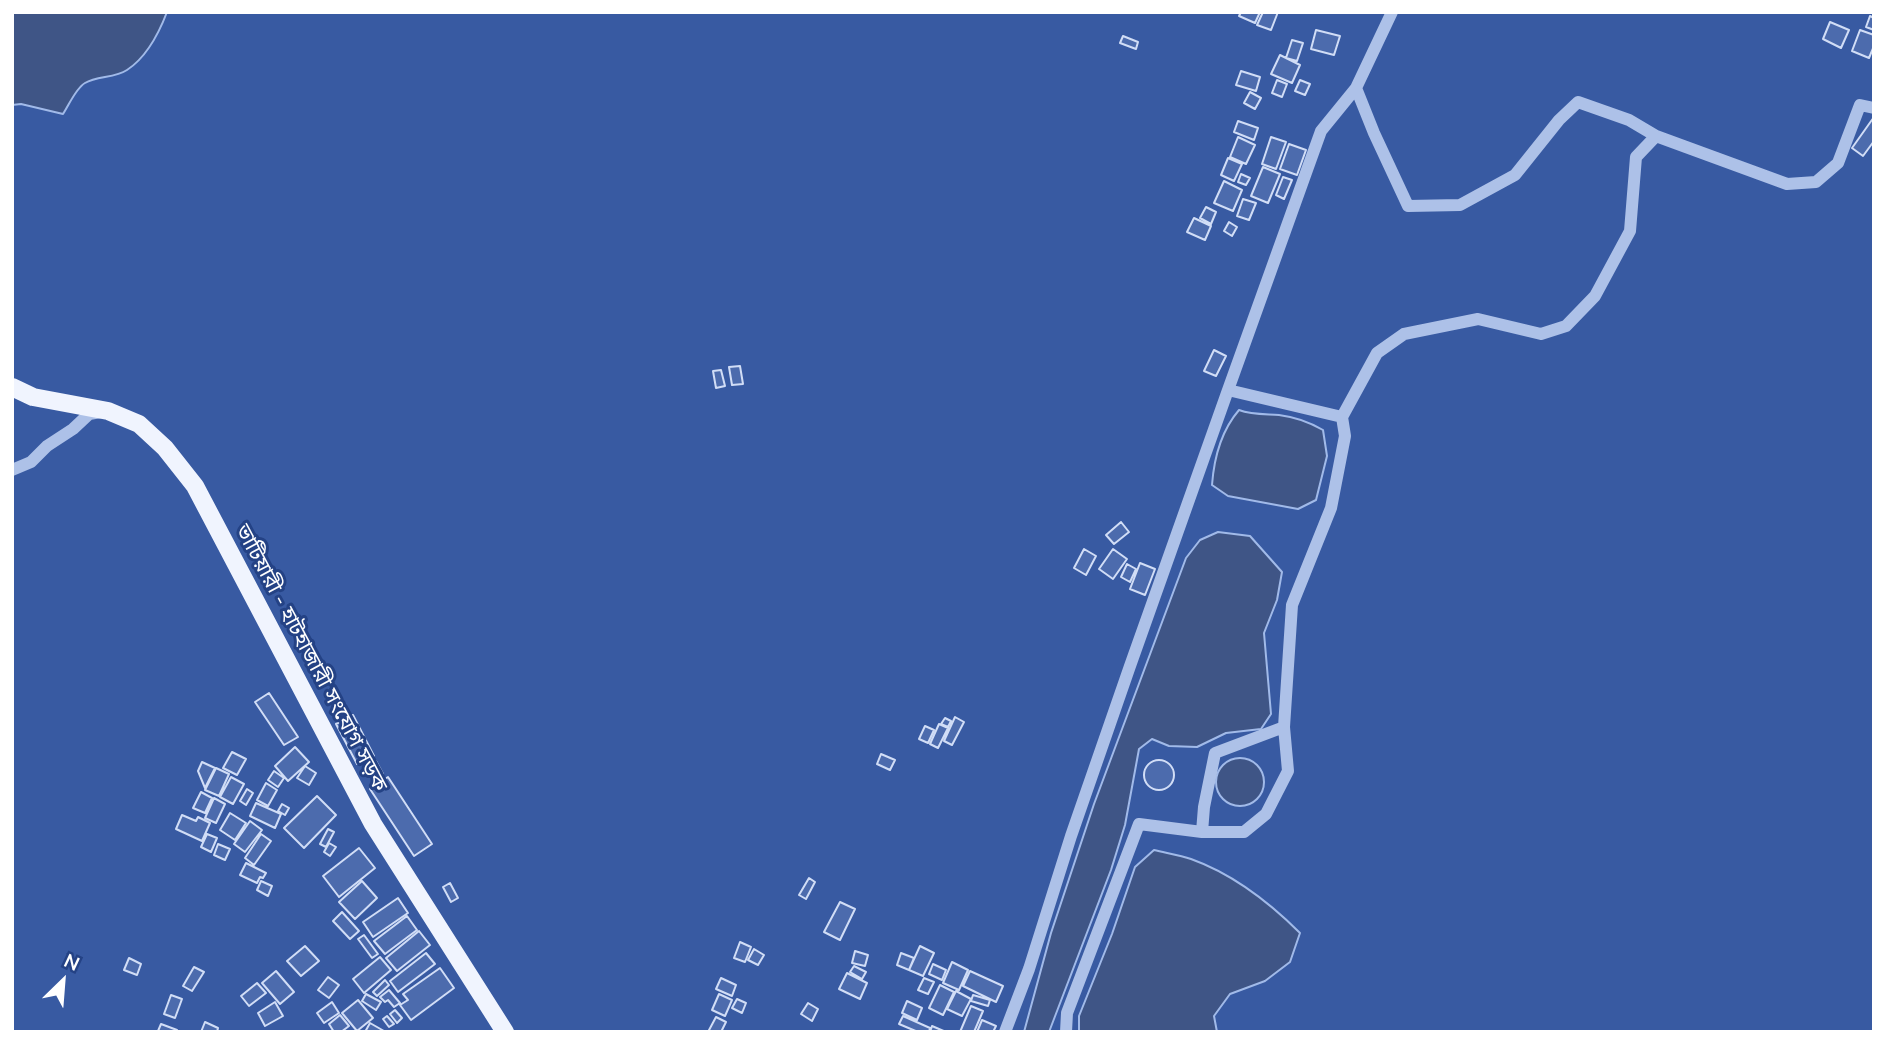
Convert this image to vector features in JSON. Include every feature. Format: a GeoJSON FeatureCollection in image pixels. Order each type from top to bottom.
{"type":"FeatureCollection","features":[{"type":"Feature","properties":{"kind":"main road","name":"ভাটিয়ারী - হাটহাজারী সংযোগ সড়ক"},"geometry":{"type":"LineString","coordinates":[[12,387],[33,397],[108,411],[139,424],[165,448],[195,486],[373,824],[505,1032]]}},
{"type":"Feature","properties":{"kind":"street"},"geometry":{"type":"LineString","coordinates":[[1005,1032],[1029,969],[1071,836],[1130,666],[1321,131],[1356,88],[1392,12]]}},
{"type":"Feature","properties":{"kind":"street"},"geometry":{"type":"LineString","coordinates":[[1356,88],[1408,206],[1460,205],[1515,175],[1559,120],[1578,102],[1629,120],[1656,136],[1787,184],[1816,182],[1838,163],[1860,105],[1874,108]]}},
{"type":"Feature","properties":{"kind":"street"},"geometry":{"type":"LineString","coordinates":[[1066,1032],[1067,1013],[1139,824],[1202,832],[1244,832],[1266,814],[1288,771],[1284,727],[1292,605],[1331,508],[1345,436],[1342,417],[1377,353],[1404,334],[1478,319],[1541,334],[1566,326],[1595,296],[1630,231],[1636,156],[1656,136]]}},
{"type":"Feature","properties":{"kind":"street"},"geometry":{"type":"LineString","coordinates":[[1228,390],[1342,417]]}},
{"type":"Feature","properties":{"kind":"street"},"geometry":{"type":"LineString","coordinates":[[12,470],[31,462],[47,446],[73,429],[89,414],[108,411]]}},
{"type":"Feature","properties":{"kind":"street"},"geometry":{"type":"LineString","coordinates":[[1202,832],[1215,753],[1284,727]]}},
{"type":"Feature","properties":{"kind":"shaded area"},"geometry":{"type":"Polygon","coordinates":[[[12,12],[1874,12],[1874,1032],[12,1032],[12,12]]]}},
{"type":"Feature","properties":{"kind":"shaded area"},"geometry":{"type":"Polygon","coordinates":[[[12,12],[167,12],[156,36],[134,65],[122,73],[82,85],[63,114],[21,104],[12,105],[12,12]]]}},
{"type":"Feature","properties":{"kind":"shaded area"},"geometry":{"type":"Polygon","coordinates":[[[1239,410],[1291,417],[1323,430],[1327,456],[1316,500],[1298,509],[1228,496],[1212,485],[1219,445],[1239,410]]]}},
{"type":"Feature","properties":{"kind":"shaded area"},"geometry":{"type":"Polygon","coordinates":[[[1218,532],[1250,536],[1282,572],[1277,600],[1264,633],[1271,714],[1261,729],[1226,733],[1197,747],[1169,746],[1152,739],[1139,749],[1125,825],[1111,870],[1049,1032],[1024,1032],[1051,933],[1094,804],[1186,558],[1200,540],[1218,532]]]}},
{"type":"Feature","properties":{"kind":"shaded area"},"geometry":{"type":"Polygon","coordinates":[[[1240,758],[1257,765],[1264,782],[1257,799],[1240,806],[1223,799],[1216,782],[1223,765],[1240,758]]]}},
{"type":"Feature","properties":{"kind":"shaded area"},"geometry":{"type":"Polygon","coordinates":[[[1154,850],[1206,865],[1250,890],[1276,910],[1300,933],[1290,962],[1265,981],[1230,994],[1214,1016],[1217,1032],[1079,1032],[1079,1016],[1135,867],[1154,850]]]}},
{"type":"Feature","properties":{"kind":"building"},"geometry":{"type":"Polygon","coordinates":[[[1241,12],[1260,12],[1255,23],[1239,16],[1241,12]]]}},
{"type":"Feature","properties":{"kind":"building"},"geometry":{"type":"Polygon","coordinates":[[[1263,12],[1278,12],[1271,30],[1257,25],[1263,12]]]}},
{"type":"Feature","properties":{"kind":"building"},"geometry":{"type":"Polygon","coordinates":[[[1870,16],[1874,18],[1874,30],[1866,27],[1870,16]]]}},
{"type":"Feature","properties":{"kind":"building"},"geometry":{"type":"Polygon","coordinates":[[[1830,22],[1849,30],[1841,48],[1823,39],[1830,22]]]}},
{"type":"Feature","properties":{"kind":"building"},"geometry":{"type":"Polygon","coordinates":[[[1316,30],[1340,36],[1334,55],[1311,49],[1316,30]]]}},
{"type":"Feature","properties":{"kind":"building"},"geometry":{"type":"Polygon","coordinates":[[[1860,30],[1874,35],[1874,46],[1869,58],[1852,51],[1860,30]]]}},
{"type":"Feature","properties":{"kind":"building"},"geometry":{"type":"Polygon","coordinates":[[[1123,36],[1138,42],[1136,49],[1120,43],[1123,36]]]}},
{"type":"Feature","properties":{"kind":"building"},"geometry":{"type":"Polygon","coordinates":[[[1292,40],[1303,43],[1297,61],[1286,58],[1292,40]]]}},
{"type":"Feature","properties":{"kind":"building"},"geometry":{"type":"Polygon","coordinates":[[[1280,55],[1300,65],[1292,83],[1271,74],[1280,55]]]}},
{"type":"Feature","properties":{"kind":"building"},"geometry":{"type":"Polygon","coordinates":[[[1241,71],[1260,77],[1256,91],[1236,85],[1241,71]]]}},
{"type":"Feature","properties":{"kind":"building"},"geometry":{"type":"Polygon","coordinates":[[[1277,80],[1287,84],[1282,97],[1272,93],[1277,80]]]}},
{"type":"Feature","properties":{"kind":"building"},"geometry":{"type":"Polygon","coordinates":[[[1300,80],[1310,84],[1305,95],[1295,91],[1300,80]]]}},
{"type":"Feature","properties":{"kind":"building"},"geometry":{"type":"Polygon","coordinates":[[[1250,92],[1261,98],[1255,109],[1244,103],[1250,92]]]}},
{"type":"Feature","properties":{"kind":"building"},"geometry":{"type":"Polygon","coordinates":[[[1874,117],[1874,141],[1863,156],[1852,148],[1874,117]]]}},
{"type":"Feature","properties":{"kind":"building"},"geometry":{"type":"Polygon","coordinates":[[[1238,121],[1258,128],[1254,140],[1234,132],[1238,121]]]}},
{"type":"Feature","properties":{"kind":"building"},"geometry":{"type":"Polygon","coordinates":[[[1238,137],[1255,145],[1246,164],[1230,157],[1238,137]]]}},
{"type":"Feature","properties":{"kind":"building"},"geometry":{"type":"Polygon","coordinates":[[[1271,137],[1286,142],[1276,169],[1262,164],[1271,137]]]}},
{"type":"Feature","properties":{"kind":"building"},"geometry":{"type":"Polygon","coordinates":[[[1289,144],[1306,150],[1297,175],[1280,169],[1289,144]]]}},
{"type":"Feature","properties":{"kind":"building"},"geometry":{"type":"Polygon","coordinates":[[[1228,158],[1242,164],[1234,181],[1221,175],[1228,158]]]}},
{"type":"Feature","properties":{"kind":"building"},"geometry":{"type":"Polygon","coordinates":[[[1263,167],[1280,174],[1268,203],[1251,196],[1263,167]]]}},
{"type":"Feature","properties":{"kind":"building"},"geometry":{"type":"Polygon","coordinates":[[[1241,174],[1250,178],[1246,185],[1238,182],[1241,174]]]}},
{"type":"Feature","properties":{"kind":"building"},"geometry":{"type":"Polygon","coordinates":[[[1283,177],[1292,180],[1284,199],[1276,195],[1283,177]]]}},
{"type":"Feature","properties":{"kind":"building"},"geometry":{"type":"Polygon","coordinates":[[[1224,181],[1242,190],[1233,211],[1214,203],[1224,181]]]}},
{"type":"Feature","properties":{"kind":"building"},"geometry":{"type":"Polygon","coordinates":[[[1243,199],[1256,203],[1249,220],[1237,216],[1243,199]]]}},
{"type":"Feature","properties":{"kind":"building"},"geometry":{"type":"Polygon","coordinates":[[[1206,207],[1216,212],[1211,224],[1200,218],[1206,207]]]}},
{"type":"Feature","properties":{"kind":"building"},"geometry":{"type":"Polygon","coordinates":[[[1194,218],[1211,226],[1205,240],[1187,232],[1194,218]]]}},
{"type":"Feature","properties":{"kind":"building"},"geometry":{"type":"Polygon","coordinates":[[[1229,222],[1237,227],[1232,236],[1224,231],[1229,222]]]}},
{"type":"Feature","properties":{"kind":"building"},"geometry":{"type":"Polygon","coordinates":[[[1214,350],[1226,356],[1216,376],[1204,371],[1214,350]]]}},
{"type":"Feature","properties":{"kind":"building"},"geometry":{"type":"Polygon","coordinates":[[[740,366],[743,384],[732,385],[729,367],[740,366]]]}},
{"type":"Feature","properties":{"kind":"building"},"geometry":{"type":"Polygon","coordinates":[[[721,370],[725,386],[716,388],[713,371],[721,370]]]}},
{"type":"Feature","properties":{"kind":"building"},"geometry":{"type":"Polygon","coordinates":[[[1121,522],[1129,532],[1114,544],[1106,535],[1121,522]]]}},
{"type":"Feature","properties":{"kind":"building"},"geometry":{"type":"Polygon","coordinates":[[[1084,549],[1096,556],[1086,575],[1074,568],[1084,549]]]}},
{"type":"Feature","properties":{"kind":"building"},"geometry":{"type":"Polygon","coordinates":[[[1113,549],[1127,559],[1113,579],[1099,569],[1113,549]]]}},
{"type":"Feature","properties":{"kind":"building"},"geometry":{"type":"Polygon","coordinates":[[[1140,563],[1155,569],[1145,595],[1130,589],[1140,563]]]}},
{"type":"Feature","properties":{"kind":"building"},"geometry":{"type":"Polygon","coordinates":[[[1127,564],[1136,569],[1130,582],[1121,577],[1127,564]]]}},
{"type":"Feature","properties":{"kind":"building"},"geometry":{"type":"Polygon","coordinates":[[[269,693],[298,737],[284,745],[255,702],[269,693]]]}},
{"type":"Feature","properties":{"kind":"building"},"geometry":{"type":"Polygon","coordinates":[[[353,715],[374,756],[357,764],[336,724],[353,715]]]}},
{"type":"Feature","properties":{"kind":"building"},"geometry":{"type":"Polygon","coordinates":[[[955,717],[964,722],[952,745],[944,741],[955,717]]]}},
{"type":"Feature","properties":{"kind":"building"},"geometry":{"type":"Polygon","coordinates":[[[945,718],[951,721],[948,727],[941,724],[945,718]]]}},
{"type":"Feature","properties":{"kind":"building"},"geometry":{"type":"Polygon","coordinates":[[[939,724],[948,728],[938,748],[930,744],[939,724]]]}},
{"type":"Feature","properties":{"kind":"building"},"geometry":{"type":"Polygon","coordinates":[[[925,726],[934,730],[928,743],[919,739],[925,726]]]}},
{"type":"Feature","properties":{"kind":"building"},"geometry":{"type":"Polygon","coordinates":[[[295,747],[309,762],[288,781],[275,766],[295,747]]]}},
{"type":"Feature","properties":{"kind":"building"},"geometry":{"type":"Polygon","coordinates":[[[232,752],[246,759],[237,775],[223,768],[232,752]]]}},
{"type":"Feature","properties":{"kind":"building"},"geometry":{"type":"Polygon","coordinates":[[[881,754],[895,760],[890,770],[877,764],[881,754]]]}},
{"type":"Feature","properties":{"kind":"building"},"geometry":{"type":"Polygon","coordinates":[[[1159,760],[1165,761],[1173,769],[1173,781],[1165,789],[1159,790],[1153,789],[1145,781],[1144,775],[1145,769],[1153,761],[1159,760]]]}},
{"type":"Feature","properties":{"kind":"building"},"geometry":{"type":"Polygon","coordinates":[[[376,761],[383,774],[375,779],[367,767],[376,761]]]}},
{"type":"Feature","properties":{"kind":"building"},"geometry":{"type":"Polygon","coordinates":[[[202,762],[215,768],[205,788],[198,771],[202,762]]]}},
{"type":"Feature","properties":{"kind":"building"},"geometry":{"type":"Polygon","coordinates":[[[305,766],[316,773],[309,785],[297,778],[305,766]]]}},
{"type":"Feature","properties":{"kind":"building"},"geometry":{"type":"Polygon","coordinates":[[[216,768],[229,774],[219,796],[205,790],[216,768]]]}},
{"type":"Feature","properties":{"kind":"building"},"geometry":{"type":"Polygon","coordinates":[[[274,771],[284,778],[278,787],[268,780],[274,771]]]}},
{"type":"Feature","properties":{"kind":"building"},"geometry":{"type":"Polygon","coordinates":[[[231,777],[244,784],[233,804],[220,797],[231,777]]]}},
{"type":"Feature","properties":{"kind":"building"},"geometry":{"type":"Polygon","coordinates":[[[388,777],[432,844],[414,856],[370,789],[388,777]]]}},
{"type":"Feature","properties":{"kind":"building"},"geometry":{"type":"Polygon","coordinates":[[[266,783],[277,790],[268,806],[257,800],[266,783]]]}},
{"type":"Feature","properties":{"kind":"building"},"geometry":{"type":"Polygon","coordinates":[[[247,789],[253,793],[246,805],[240,801],[247,789]]]}},
{"type":"Feature","properties":{"kind":"building"},"geometry":{"type":"Polygon","coordinates":[[[201,792],[212,798],[205,813],[193,808],[201,792]]]}},
{"type":"Feature","properties":{"kind":"building"},"geometry":{"type":"Polygon","coordinates":[[[317,796],[336,815],[304,848],[284,828],[317,796]]]}},
{"type":"Feature","properties":{"kind":"building"},"geometry":{"type":"Polygon","coordinates":[[[214,798],[225,804],[216,823],[205,818],[214,798]]]}},
{"type":"Feature","properties":{"kind":"building"},"geometry":{"type":"Polygon","coordinates":[[[256,803],[281,814],[275,828],[250,816],[256,803]]]}},
{"type":"Feature","properties":{"kind":"building"},"geometry":{"type":"Polygon","coordinates":[[[282,804],[289,808],[285,815],[278,811],[282,804]]]}},
{"type":"Feature","properties":{"kind":"building"},"geometry":{"type":"Polygon","coordinates":[[[230,813],[246,823],[235,840],[220,830],[230,813]]]}},
{"type":"Feature","properties":{"kind":"building"},"geometry":{"type":"Polygon","coordinates":[[[182,815],[196,821],[198,817],[210,823],[202,841],[176,829],[182,815]]]}},
{"type":"Feature","properties":{"kind":"building"},"geometry":{"type":"Polygon","coordinates":[[[250,821],[262,830],[245,852],[234,844],[250,821]]]}},
{"type":"Feature","properties":{"kind":"building"},"geometry":{"type":"Polygon","coordinates":[[[328,829],[334,832],[326,847],[320,844],[328,829]]]}},
{"type":"Feature","properties":{"kind":"building"},"geometry":{"type":"Polygon","coordinates":[[[207,834],[217,838],[211,852],[201,847],[207,834]]]}},
{"type":"Feature","properties":{"kind":"building"},"geometry":{"type":"Polygon","coordinates":[[[261,834],[271,841],[254,865],[245,858],[261,834]]]}},
{"type":"Feature","properties":{"kind":"building"},"geometry":{"type":"Polygon","coordinates":[[[329,843],[336,847],[330,856],[324,852],[329,843]]]}},
{"type":"Feature","properties":{"kind":"building"},"geometry":{"type":"Polygon","coordinates":[[[218,844],[230,849],[225,860],[214,855],[218,844]]]}},
{"type":"Feature","properties":{"kind":"building"},"geometry":{"type":"Polygon","coordinates":[[[359,848],[375,868],[339,897],[323,876],[359,848]]]}},
{"type":"Feature","properties":{"kind":"building"},"geometry":{"type":"Polygon","coordinates":[[[246,863],[266,873],[257,883],[240,875],[246,863]]]}},
{"type":"Feature","properties":{"kind":"building"},"geometry":{"type":"Polygon","coordinates":[[[809,878],[815,882],[806,899],[799,895],[809,878]]]}},
{"type":"Feature","properties":{"kind":"building"},"geometry":{"type":"Polygon","coordinates":[[[261,881],[272,886],[268,896],[257,890],[261,881]]]}},
{"type":"Feature","properties":{"kind":"building"},"geometry":{"type":"Polygon","coordinates":[[[362,881],[377,898],[355,919],[339,902],[362,881]]]}},
{"type":"Feature","properties":{"kind":"building"},"geometry":{"type":"Polygon","coordinates":[[[450,883],[458,898],[451,902],[443,887],[450,883]]]}},
{"type":"Feature","properties":{"kind":"building"},"geometry":{"type":"Polygon","coordinates":[[[398,898],[408,913],[373,937],[363,922],[398,898]]]}},
{"type":"Feature","properties":{"kind":"building"},"geometry":{"type":"Polygon","coordinates":[[[840,902],[855,909],[840,940],[824,932],[840,902]]]}},
{"type":"Feature","properties":{"kind":"building"},"geometry":{"type":"Polygon","coordinates":[[[342,912],[359,931],[350,939],[333,921],[342,912]]]}},
{"type":"Feature","properties":{"kind":"building"},"geometry":{"type":"Polygon","coordinates":[[[407,916],[417,930],[385,954],[374,941],[407,916]]]}},
{"type":"Feature","properties":{"kind":"building"},"geometry":{"type":"Polygon","coordinates":[[[419,931],[430,945],[397,971],[386,958],[419,931]]]}},
{"type":"Feature","properties":{"kind":"building"},"geometry":{"type":"Polygon","coordinates":[[[364,935],[378,954],[372,958],[358,939],[364,935]]]}},
{"type":"Feature","properties":{"kind":"building"},"geometry":{"type":"Polygon","coordinates":[[[740,942],[751,947],[745,962],[734,958],[740,942]]]}},
{"type":"Feature","properties":{"kind":"building"},"geometry":{"type":"Polygon","coordinates":[[[305,946],[319,961],[301,976],[287,961],[305,946]]]}},
{"type":"Feature","properties":{"kind":"building"},"geometry":{"type":"Polygon","coordinates":[[[920,946],[934,953],[923,976],[909,970],[920,946]]]}},
{"type":"Feature","properties":{"kind":"building"},"geometry":{"type":"Polygon","coordinates":[[[754,949],[764,955],[758,965],[748,960],[754,949]]]}},
{"type":"Feature","properties":{"kind":"building"},"geometry":{"type":"Polygon","coordinates":[[[855,951],[868,955],[865,966],[852,963],[855,951]]]}},
{"type":"Feature","properties":{"kind":"building"},"geometry":{"type":"Polygon","coordinates":[[[426,953],[435,964],[398,992],[390,981],[426,953]]]}},
{"type":"Feature","properties":{"kind":"building"},"geometry":{"type":"Polygon","coordinates":[[[901,953],[914,958],[909,970],[897,965],[901,953]]]}},
{"type":"Feature","properties":{"kind":"building"},"geometry":{"type":"Polygon","coordinates":[[[380,957],[391,970],[364,993],[353,979],[380,957]]]}},
{"type":"Feature","properties":{"kind":"building"},"geometry":{"type":"Polygon","coordinates":[[[129,958],[141,964],[137,975],[124,970],[129,958]]]}},
{"type":"Feature","properties":{"kind":"building"},"geometry":{"type":"Polygon","coordinates":[[[952,962],[968,970],[959,990],[943,983],[952,962]]]}},
{"type":"Feature","properties":{"kind":"building"},"geometry":{"type":"Polygon","coordinates":[[[933,964],[946,970],[942,980],[929,974],[933,964]]]}},
{"type":"Feature","properties":{"kind":"building"},"geometry":{"type":"Polygon","coordinates":[[[854,966],[866,972],[862,979],[850,972],[854,966]]]}},
{"type":"Feature","properties":{"kind":"building"},"geometry":{"type":"Polygon","coordinates":[[[194,967],[204,972],[192,991],[183,986],[194,967]]]}},
{"type":"Feature","properties":{"kind":"building"},"geometry":{"type":"Polygon","coordinates":[[[440,968],[454,988],[411,1020],[400,1005],[408,1000],[403,994],[440,968]]]}},
{"type":"Feature","properties":{"kind":"building"},"geometry":{"type":"Polygon","coordinates":[[[276,971],[294,992],[280,1004],[262,983],[276,971]]]}},
{"type":"Feature","properties":{"kind":"building"},"geometry":{"type":"Polygon","coordinates":[[[970,971],[1003,986],[996,1002],[963,986],[970,971]]]}},
{"type":"Feature","properties":{"kind":"building"},"geometry":{"type":"Polygon","coordinates":[[[847,973],[867,983],[860,999],[839,989],[847,973]]]}},
{"type":"Feature","properties":{"kind":"building"},"geometry":{"type":"Polygon","coordinates":[[[328,977],[339,985],[329,998],[318,990],[328,977]]]}},
{"type":"Feature","properties":{"kind":"building"},"geometry":{"type":"Polygon","coordinates":[[[721,978],[736,985],[732,996],[716,989],[721,978]]]}},
{"type":"Feature","properties":{"kind":"building"},"geometry":{"type":"Polygon","coordinates":[[[924,978],[934,982],[928,994],[918,990],[924,978]]]}},
{"type":"Feature","properties":{"kind":"building"},"geometry":{"type":"Polygon","coordinates":[[[385,980],[389,985],[377,996],[373,992],[385,980]]]}},
{"type":"Feature","properties":{"kind":"building"},"geometry":{"type":"Polygon","coordinates":[[[257,983],[266,993],[249,1006],[241,996],[257,983]]]}},
{"type":"Feature","properties":{"kind":"building"},"geometry":{"type":"Polygon","coordinates":[[[940,985],[954,992],[943,1015],[929,1008],[940,985]]]}},
{"type":"Feature","properties":{"kind":"building"},"geometry":{"type":"Polygon","coordinates":[[[389,990],[400,1003],[394,1007],[388,1000],[385,1002],[380,997],[389,990]]]}},
{"type":"Feature","properties":{"kind":"building"},"geometry":{"type":"Polygon","coordinates":[[[956,991],[971,999],[962,1016],[947,1009],[956,991]]]}},
{"type":"Feature","properties":{"kind":"building"},"geometry":{"type":"Polygon","coordinates":[[[366,994],[381,1002],[376,1010],[362,1001],[366,994]]]}},
{"type":"Feature","properties":{"kind":"building"},"geometry":{"type":"Polygon","coordinates":[[[719,994],[732,1000],[725,1016],[712,1010],[719,994]]]}},
{"type":"Feature","properties":{"kind":"building"},"geometry":{"type":"Polygon","coordinates":[[[171,995],[182,999],[175,1018],[164,1014],[171,995]]]}},
{"type":"Feature","properties":{"kind":"building"},"geometry":{"type":"Polygon","coordinates":[[[973,995],[990,1000],[988,1006],[971,1001],[973,995]]]}},
{"type":"Feature","properties":{"kind":"building"},"geometry":{"type":"Polygon","coordinates":[[[737,999],[746,1003],[742,1013],[732,1008],[737,999]]]}},
{"type":"Feature","properties":{"kind":"building"},"geometry":{"type":"Polygon","coordinates":[[[358,1000],[373,1018],[357,1031],[342,1013],[358,1000]]]}},
{"type":"Feature","properties":{"kind":"building"},"geometry":{"type":"Polygon","coordinates":[[[907,1001],[922,1008],[917,1020],[902,1013],[907,1001]]]}},
{"type":"Feature","properties":{"kind":"building"},"geometry":{"type":"Polygon","coordinates":[[[275,1002],[283,1016],[265,1026],[258,1013],[275,1002]]]}},
{"type":"Feature","properties":{"kind":"building"},"geometry":{"type":"Polygon","coordinates":[[[332,1002],[339,1013],[324,1023],[317,1013],[332,1002]]]}},
{"type":"Feature","properties":{"kind":"building"},"geometry":{"type":"Polygon","coordinates":[[[808,1003],[818,1009],[812,1021],[801,1014],[808,1003]]]}},
{"type":"Feature","properties":{"kind":"building"},"geometry":{"type":"Polygon","coordinates":[[[971,1006],[983,1011],[974,1032],[960,1032],[971,1006]]]}},
{"type":"Feature","properties":{"kind":"building"},"geometry":{"type":"Polygon","coordinates":[[[395,1010],[402,1018],[397,1023],[390,1014],[395,1010]]]}},
{"type":"Feature","properties":{"kind":"building"},"geometry":{"type":"Polygon","coordinates":[[[340,1015],[349,1026],[341,1032],[334,1032],[329,1024],[340,1015]]]}},
{"type":"Feature","properties":{"kind":"building"},"geometry":{"type":"Polygon","coordinates":[[[387,1016],[394,1024],[389,1027],[383,1019],[387,1016]]]}},
{"type":"Feature","properties":{"kind":"building"},"geometry":{"type":"Polygon","coordinates":[[[903,1016],[930,1028],[929,1032],[918,1032],[899,1024],[903,1016]]]}},
{"type":"Feature","properties":{"kind":"building"},"geometry":{"type":"Polygon","coordinates":[[[716,1017],[726,1022],[721,1032],[708,1032],[716,1017]]]}},
{"type":"Feature","properties":{"kind":"building"},"geometry":{"type":"Polygon","coordinates":[[[982,1020],[996,1026],[993,1032],[977,1032],[982,1020]]]}},
{"type":"Feature","properties":{"kind":"building"},"geometry":{"type":"Polygon","coordinates":[[[205,1022],[218,1028],[217,1032],[201,1032],[205,1022]]]}},
{"type":"Feature","properties":{"kind":"building"},"geometry":{"type":"Polygon","coordinates":[[[370,1023],[384,1031],[384,1032],[365,1032],[370,1023]]]}},
{"type":"Feature","properties":{"kind":"building"},"geometry":{"type":"Polygon","coordinates":[[[161,1024],[177,1030],[158,1031],[161,1024]]]}},
{"type":"Feature","properties":{"kind":"building"},"geometry":{"type":"Polygon","coordinates":[[[932,1026],[946,1032],[930,1032],[932,1026]]]}}]}
